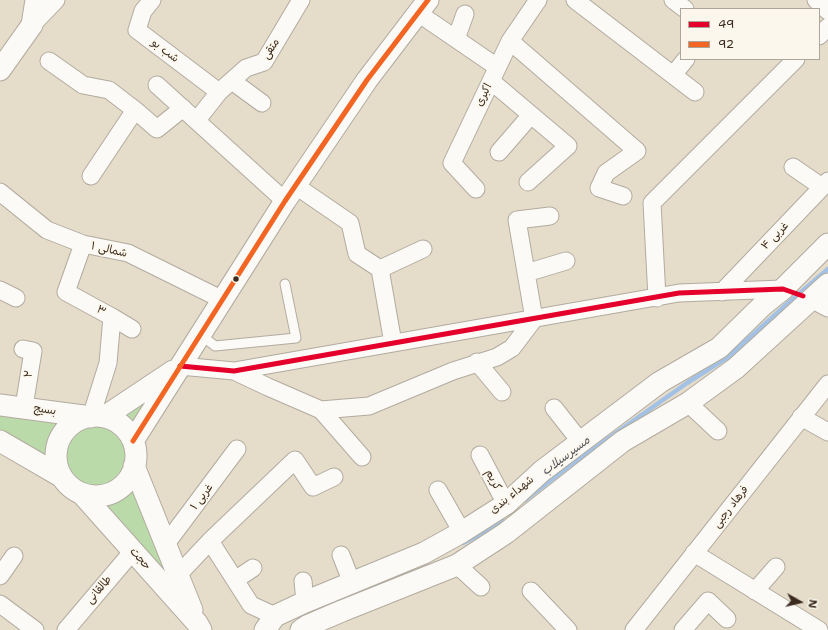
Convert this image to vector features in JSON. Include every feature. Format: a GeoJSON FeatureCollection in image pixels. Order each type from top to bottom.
{"type":"FeatureCollection","features":[{"type":"Feature","properties":{"kind":"street"},"geometry":{"type":"LineString","coordinates":[[32,25],[36,0]]}},
{"type":"Feature","properties":{"kind":"street"},"geometry":{"type":"LineString","coordinates":[[0,70],[32,25],[56,0]]}},
{"type":"Feature","properties":{"kind":"street","name":"شب بو"},"geometry":{"type":"LineString","coordinates":[[152,0],[143,11],[137,30],[226,87]]}},
{"type":"Feature","properties":{"kind":"street","name":"متقی"},"geometry":{"type":"LineString","coordinates":[[197,120],[226,87],[246,68],[264,62],[301,0]]}},
{"type":"Feature","properties":{"kind":"street","name":"اکبری"},"geometry":{"type":"LineString","coordinates":[[476,189],[452,163],[510,41],[538,0]]}},
{"type":"Feature","properties":{"kind":"street"},"geometry":{"type":"LineString","coordinates":[[575,0],[695,92]]}},
{"type":"Feature","properties":{"kind":"street"},"geometry":{"type":"LineString","coordinates":[[673,0],[684,8]]}},
{"type":"Feature","properties":{"kind":"street"},"geometry":{"type":"LineString","coordinates":[[816,0],[828,11]]}},
{"type":"Feature","properties":{"kind":"street"},"geometry":{"type":"LineString","coordinates":[[133,441],[290,193],[368,80],[423,7],[494,74],[531,116],[568,146],[528,182]]}},
{"type":"Feature","properties":{"kind":"street"},"geometry":{"type":"LineString","coordinates":[[456,39],[465,14]]}},
{"type":"Feature","properties":{"kind":"street"},"geometry":{"type":"LineString","coordinates":[[820,35],[828,27]]}},
{"type":"Feature","properties":{"kind":"street"},"geometry":{"type":"LineString","coordinates":[[510,41],[637,151],[606,173],[599,188],[623,196]]}},
{"type":"Feature","properties":{"kind":"street"},"geometry":{"type":"LineString","coordinates":[[673,75],[685,60]]}},
{"type":"Feature","properties":{"kind":"street"},"geometry":{"type":"LineString","coordinates":[[656,298],[652,203],[795,60]]}},
{"type":"Feature","properties":{"kind":"street"},"geometry":{"type":"LineString","coordinates":[[49,61],[83,85],[109,90],[157,129],[183,108]]}},
{"type":"Feature","properties":{"kind":"street"},"geometry":{"type":"LineString","coordinates":[[157,85],[197,120],[290,193],[350,223],[357,254],[380,269],[394,343]]}},
{"type":"Feature","properties":{"kind":"street"},"geometry":{"type":"LineString","coordinates":[[226,87],[262,103]]}},
{"type":"Feature","properties":{"kind":"street"},"geometry":{"type":"LineString","coordinates":[[91,176],[135,110]]}},
{"type":"Feature","properties":{"kind":"street"},"geometry":{"type":"LineString","coordinates":[[499,152],[531,116]]}},
{"type":"Feature","properties":{"kind":"street"},"geometry":{"type":"LineString","coordinates":[[793,167],[825,184]]}},
{"type":"Feature","properties":{"kind":"street","name":"۴ غربی"},"geometry":{"type":"LineString","coordinates":[[722,292],[825,184]]}},
{"type":"Feature","properties":{"kind":"street","name":"۱ شمالی"},"geometry":{"type":"LineString","coordinates":[[0,192],[47,230],[83,244],[128,254],[223,300]]}},
{"type":"Feature","properties":{"kind":"street"},"geometry":{"type":"LineString","coordinates":[[321,410],[369,406],[453,371],[477,362],[497,357],[512,348],[534,319],[517,220],[550,216]]}},
{"type":"Feature","properties":{"kind":"street","name":"۳"},"geometry":{"type":"LineString","coordinates":[[83,244],[66,292],[112,317],[108,363],[97,417]]}},
{"type":"Feature","properties":{"kind":"street","name":"شهداء بندی"},"geometry":{"type":"LineString","coordinates":[[270,623],[305,602],[424,553],[462,532],[506,504],[542,471],[660,382],[719,348],[763,305],[783,289],[828,244]]}},
{"type":"Feature","properties":{"kind":"street"},"geometry":{"type":"LineString","coordinates":[[380,269],[423,249]]}},
{"type":"Feature","properties":{"kind":"street"},"geometry":{"type":"LineString","coordinates":[[526,273],[566,261]]}},
{"type":"Feature","properties":{"kind":"street"},"geometry":{"type":"LineString","coordinates":[[307,629],[457,565],[506,533],[623,441],[688,403],[736,368],[820,303],[828,284]]}},
{"type":"Feature","properties":{"kind":"street"},"geometry":{"type":"LineString","coordinates":[[97,417],[116,422],[126,430],[133,441],[136,453],[134,466],[129,478],[120,488],[108,494],[95,496],[82,494],[70,487],[62,477],[57,465],[56,452],[60,439],[67,428],[78,420],[97,417],[180,366],[234,371],[679,293],[783,289],[820,303]]}},
{"type":"Feature","properties":{"kind":"street"},"geometry":{"type":"LineString","coordinates":[[0,290],[16,298]]}},
{"type":"Feature","properties":{"kind":"street"},"geometry":{"type":"LineString","coordinates":[[112,317],[132,329]]}},
{"type":"Feature","properties":{"kind":"street","name":"۲"},"geometry":{"type":"LineString","coordinates":[[23,349],[33,351],[24,407]]}},
{"type":"Feature","properties":{"kind":"street"},"geometry":{"type":"LineString","coordinates":[[477,362],[502,392]]}},
{"type":"Feature","properties":{"kind":"street"},"geometry":{"type":"LineString","coordinates":[[234,371],[321,410],[362,457]]}},
{"type":"Feature","properties":{"kind":"street","name":"فرهاد رجبی"},"geometry":{"type":"LineString","coordinates":[[638,628],[694,553],[828,384]]}},
{"type":"Feature","properties":{"kind":"street"},"geometry":{"type":"LineString","coordinates":[[688,403],[718,431]]}},
{"type":"Feature","properties":{"kind":"street","name":"بسیج"},"geometry":{"type":"LineString","coordinates":[[0,405],[97,417]]}},
{"type":"Feature","properties":{"kind":"street"},"geometry":{"type":"LineString","coordinates":[[554,408],[580,441]]}},
{"type":"Feature","properties":{"kind":"street"},"geometry":{"type":"LineString","coordinates":[[801,417],[828,432]]}},
{"type":"Feature","properties":{"kind":"street"},"geometry":{"type":"LineString","coordinates":[[0,442],[62,477]]}},
{"type":"Feature","properties":{"kind":"street","name":"۱ غربی"},"geometry":{"type":"LineString","coordinates":[[166,544],[238,449]]}},
{"type":"Feature","properties":{"kind":"street","name":"کریم"},"geometry":{"type":"LineString","coordinates":[[480,455],[506,504]]}},
{"type":"Feature","properties":{"kind":"street"},"geometry":{"type":"LineString","coordinates":[[178,575],[210,541],[295,460],[313,487],[334,477]]}},
{"type":"Feature","properties":{"kind":"street","name":"حجت"},"geometry":{"type":"LineString","coordinates":[[134,466],[166,544],[197,628]]}},
{"type":"Feature","properties":{"kind":"street"},"geometry":{"type":"LineString","coordinates":[[438,490],[462,532]]}},
{"type":"Feature","properties":{"kind":"street","name":"حجت"},"geometry":{"type":"LineString","coordinates":[[82,494],[133,551],[197,628]]}},
{"type":"Feature","properties":{"kind":"street"},"geometry":{"type":"LineString","coordinates":[[210,541],[251,605],[270,623]]}},
{"type":"Feature","properties":{"kind":"street","name":"طالقانی"},"geometry":{"type":"LineString","coordinates":[[66,630],[133,551]]}},
{"type":"Feature","properties":{"kind":"street"},"geometry":{"type":"LineString","coordinates":[[694,553],[819,630]]}},
{"type":"Feature","properties":{"kind":"street"},"geometry":{"type":"LineString","coordinates":[[341,555],[352,583]]}},
{"type":"Feature","properties":{"kind":"street"},"geometry":{"type":"LineString","coordinates":[[0,576],[14,556]]}},
{"type":"Feature","properties":{"kind":"street"},"geometry":{"type":"LineString","coordinates":[[457,565],[481,586]]}},
{"type":"Feature","properties":{"kind":"street"},"geometry":{"type":"LineString","coordinates":[[756,591],[776,567]]}},
{"type":"Feature","properties":{"kind":"street"},"geometry":{"type":"LineString","coordinates":[[235,580],[253,568]]}},
{"type":"Feature","properties":{"kind":"street"},"geometry":{"type":"LineString","coordinates":[[303,581],[305,602]]}},
{"type":"Feature","properties":{"kind":"street"},"geometry":{"type":"LineString","coordinates":[[531,591],[568,630]]}},
{"type":"Feature","properties":{"kind":"street"},"geometry":{"type":"LineString","coordinates":[[683,630],[708,601],[727,619]]}},
{"type":"Feature","properties":{"kind":"street"},"geometry":{"type":"LineString","coordinates":[[0,604],[35,630]]}},
{"type":"Feature","properties":{"kind":"lane"},"geometry":{"type":"LineString","coordinates":[[200,334],[214,346],[296,338],[285,284]]}},
{"type":"Feature","properties":{"kind":"green space"},"geometry":{"type":"Polygon","coordinates":[[[173,373],[132,437],[127,428],[118,420],[173,373]]]}},
{"type":"Feature","properties":{"kind":"green space"},"geometry":{"type":"Polygon","coordinates":[[[0,410],[74,418],[63,427],[55,438],[51,452],[52,467],[0,437],[0,410]]]}},
{"type":"Feature","properties":{"kind":"green space"},"geometry":{"type":"Polygon","coordinates":[[[89,423],[103,423],[115,428],[125,438],[130,450],[130,464],[125,476],[115,486],[103,491],[89,491],[77,486],[67,476],[62,464],[62,450],[67,438],[77,428],[89,423]]]}},
{"type":"Feature","properties":{"kind":"green space"},"geometry":{"type":"Polygon","coordinates":[[[134,478],[186,605],[93,499],[107,499],[118,494],[127,487],[134,478]]]}},
{"type":"Feature","properties":{"kind":"waterway","name":"مسیرسیلاب"},"geometry":{"type":"LineString","coordinates":[[525,500],[569,466],[687,383],[728,357],[828,269]]}},
{"type":"Feature","properties":{"kind":"waterway","name":"مسیرسیلاب"},"geometry":{"type":"LineString","coordinates":[[463,543],[483,533],[502,519]]}},
{"type":"Feature","properties":{"kind":"waterway","name":"مسیرسیلاب"},"geometry":{"type":"LineString","coordinates":[[377,587],[409,570]]}},
{"type":"Feature","properties":{"kind":"transit line","name":"92"},"geometry":{"type":"LineString","coordinates":[[133,441],[285,201],[367,80],[428,0]]}},
{"type":"Feature","properties":{"kind":"transit line","name":"49"},"geometry":{"type":"LineString","coordinates":[[180,366],[234,371],[679,293],[783,289],[803,296]]}}]}
